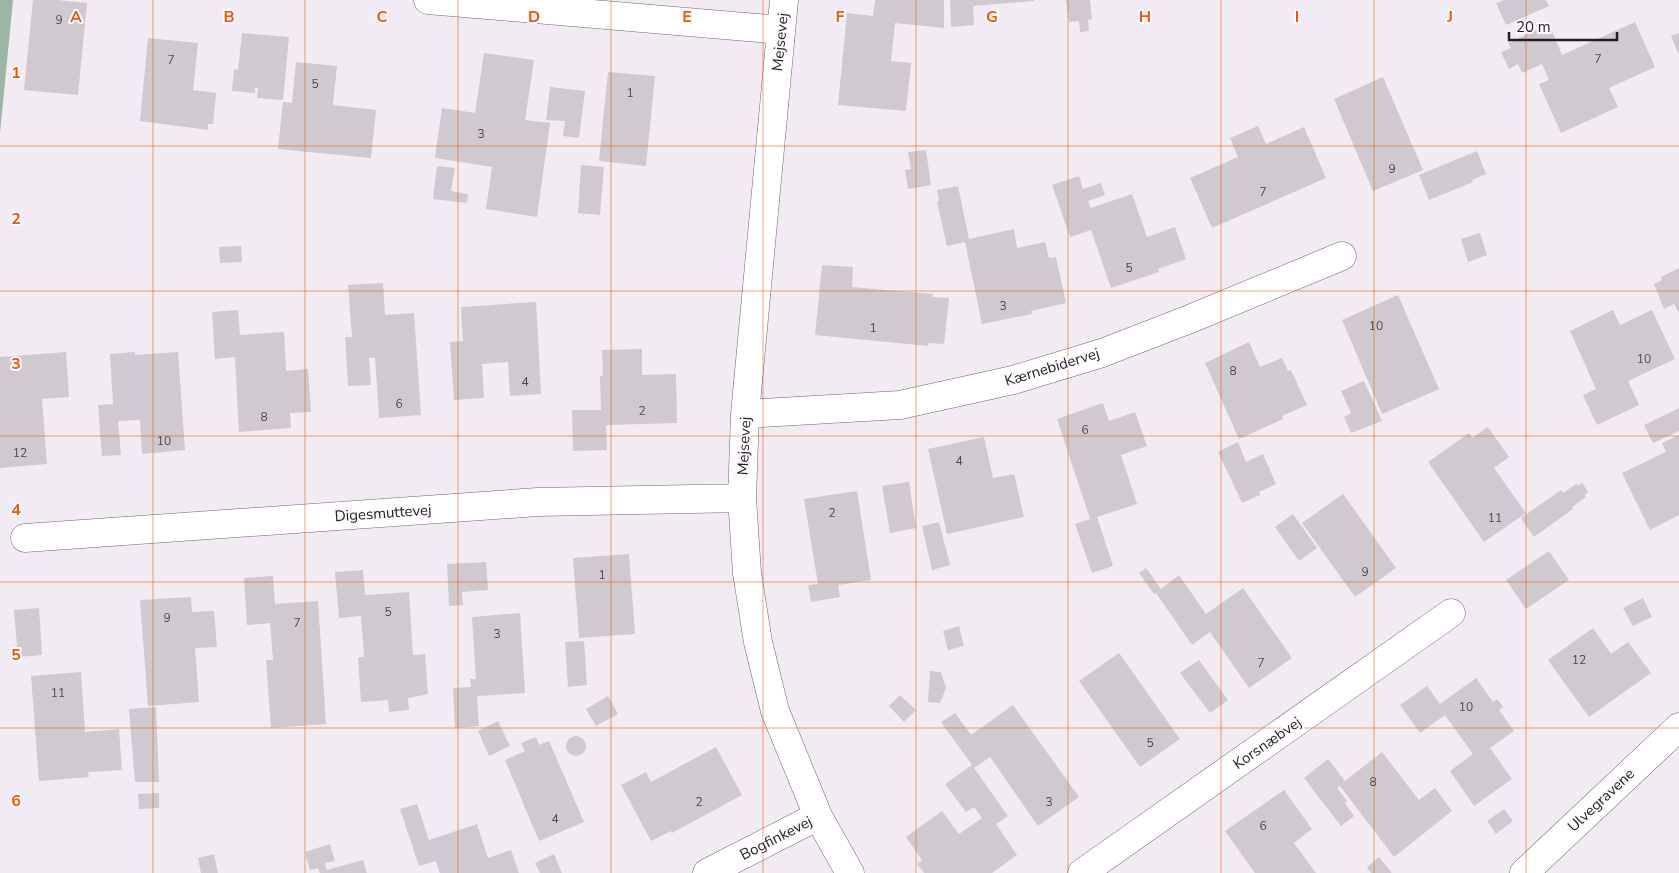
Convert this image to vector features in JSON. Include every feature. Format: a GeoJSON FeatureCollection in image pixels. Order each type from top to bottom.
{"type":"FeatureCollection","features":[{"type":"Feature","properties":{"kind":"street"},"geometry":{"type":"LineString","coordinates":[[428,0],[781,30]]}},
{"type":"Feature","properties":{"kind":"street","name":"Mejsevej"},"geometry":{"type":"LineString","coordinates":[[784,0],[745,414],[742,498],[747,573],[758,642],[775,711],[818,816],[850,873]]}},
{"type":"Feature","properties":{"kind":"street","name":"Kærnebidervej"},"geometry":{"type":"LineString","coordinates":[[745,414],[900,405],[1013,380],[1102,353],[1342,256]]}},
{"type":"Feature","properties":{"kind":"street","name":"Digesmuttevej"},"geometry":{"type":"LineString","coordinates":[[26,538],[538,502],[742,498]]}},
{"type":"Feature","properties":{"kind":"street","name":"Korsnæbvej"},"geometry":{"type":"LineString","coordinates":[[1082,873],[1451,613]]}},
{"type":"Feature","properties":{"kind":"street","name":"Ulvegravene"},"geometry":{"type":"LineString","coordinates":[[1524,873],[1679,728]]}},
{"type":"Feature","properties":{"kind":"street","name":"Bogfinkevej"},"geometry":{"type":"LineString","coordinates":[[707,873],[818,816]]}},
{"type":"Feature","properties":{"kind":"green space"},"geometry":{"type":"Polygon","coordinates":[[[0,0],[13,0],[0,133],[0,0]]]}},
{"type":"Feature","properties":{"kind":"building"},"geometry":{"type":"Polygon","coordinates":[[[33,0],[87,3],[78,95],[24,90],[33,0]]]}},
{"type":"Feature","properties":{"kind":"building"},"geometry":{"type":"Polygon","coordinates":[[[875,0],[944,0],[944,28],[895,23],[891,61],[911,63],[906,111],[838,105],[847,13],[873,16],[875,0]]]}},
{"type":"Feature","properties":{"kind":"building"},"geometry":{"type":"Polygon","coordinates":[[[950,0],[1034,1],[973,6],[974,25],[951,27],[950,0]]]}},
{"type":"Feature","properties":{"kind":"building"},"geometry":{"type":"Polygon","coordinates":[[[1066,0],[1090,0],[1092,19],[1088,20],[1089,31],[1080,32],[1079,21],[1069,22],[1066,0]]]}},
{"type":"Feature","properties":{"kind":"building"},"geometry":{"type":"Polygon","coordinates":[[[1504,0],[1546,0],[1549,6],[1506,25],[1496,3],[1504,0]]]}},
{"type":"Feature","properties":{"kind":"building"},"geometry":{"type":"Polygon","coordinates":[[[1635,22],[1655,67],[1609,88],[1618,107],[1561,133],[1539,84],[1549,80],[1542,64],[1522,73],[1518,64],[1509,69],[1501,52],[1511,48],[1508,43],[1549,24],[1562,55],[1635,22]]]}},
{"type":"Feature","properties":{"kind":"building"},"geometry":{"type":"Polygon","coordinates":[[[242,33],[289,37],[283,100],[257,98],[258,88],[255,88],[255,93],[232,91],[234,69],[238,70],[242,33]]]}},
{"type":"Feature","properties":{"kind":"building"},"geometry":{"type":"Polygon","coordinates":[[[1679,33],[1679,55],[1671,36],[1679,33]]]}},
{"type":"Feature","properties":{"kind":"building"},"geometry":{"type":"Polygon","coordinates":[[[148,38],[198,43],[193,90],[216,93],[213,124],[208,124],[208,130],[140,121],[148,38]]]}},
{"type":"Feature","properties":{"kind":"building"},"geometry":{"type":"Polygon","coordinates":[[[484,53],[534,60],[525,120],[550,123],[537,217],[486,209],[492,167],[435,158],[442,108],[475,113],[484,53]]]}},
{"type":"Feature","properties":{"kind":"building"},"geometry":{"type":"Polygon","coordinates":[[[296,62],[337,66],[333,105],[376,110],[371,158],[278,149],[283,102],[292,103],[296,62]]]}},
{"type":"Feature","properties":{"kind":"building"},"geometry":{"type":"Polygon","coordinates":[[[608,72],[655,76],[646,166],[599,161],[608,72]]]}},
{"type":"Feature","properties":{"kind":"building"},"geometry":{"type":"Polygon","coordinates":[[[1383,77],[1423,170],[1373,191],[1334,99],[1383,77]]]}},
{"type":"Feature","properties":{"kind":"building"},"geometry":{"type":"Polygon","coordinates":[[[550,87],[585,91],[579,138],[563,136],[565,121],[546,120],[550,87]]]}},
{"type":"Feature","properties":{"kind":"building"},"geometry":{"type":"Polygon","coordinates":[[[1258,126],[1266,144],[1304,127],[1326,178],[1212,228],[1190,178],[1238,157],[1230,138],[1258,126]]]}},
{"type":"Feature","properties":{"kind":"building"},"geometry":{"type":"Polygon","coordinates":[[[926,150],[931,185],[908,189],[905,170],[911,169],[908,152],[926,150]]]}},
{"type":"Feature","properties":{"kind":"building"},"geometry":{"type":"Polygon","coordinates":[[[1477,151],[1486,174],[1472,180],[1473,182],[1429,200],[1419,175],[1477,151]]]}},
{"type":"Feature","properties":{"kind":"building"},"geometry":{"type":"Polygon","coordinates":[[[581,165],[604,167],[600,215],[578,213],[581,165]]]}},
{"type":"Feature","properties":{"kind":"building"},"geometry":{"type":"Polygon","coordinates":[[[437,166],[455,168],[451,191],[468,194],[467,203],[433,199],[437,166]]]}},
{"type":"Feature","properties":{"kind":"building"},"geometry":{"type":"Polygon","coordinates":[[[1079,176],[1083,189],[1101,183],[1105,195],[1088,201],[1091,208],[1132,194],[1147,237],[1175,227],[1186,259],[1158,269],[1159,272],[1111,288],[1091,230],[1070,237],[1052,185],[1079,176]]]}},
{"type":"Feature","properties":{"kind":"building"},"geometry":{"type":"Polygon","coordinates":[[[958,186],[969,239],[1014,229],[1017,248],[1045,242],[1049,258],[1056,257],[1066,303],[1031,311],[1032,314],[982,324],[965,242],[947,246],[937,202],[939,201],[937,190],[958,186]]]}},
{"type":"Feature","properties":{"kind":"building"},"geometry":{"type":"Polygon","coordinates":[[[1480,233],[1487,255],[1468,262],[1461,239],[1480,233]]]}},
{"type":"Feature","properties":{"kind":"building"},"geometry":{"type":"Polygon","coordinates":[[[241,246],[242,262],[220,263],[219,247],[241,246]]]}},
{"type":"Feature","properties":{"kind":"building"},"geometry":{"type":"Polygon","coordinates":[[[822,265],[853,267],[852,287],[933,294],[932,297],[949,298],[944,344],[928,343],[928,346],[815,335],[822,265]]]}},
{"type":"Feature","properties":{"kind":"building"},"geometry":{"type":"Polygon","coordinates":[[[1679,268],[1679,313],[1674,304],[1664,309],[1654,284],[1662,280],[1661,277],[1679,268]]]}},
{"type":"Feature","properties":{"kind":"building"},"geometry":{"type":"Polygon","coordinates":[[[383,283],[385,315],[414,313],[421,415],[379,418],[375,358],[369,358],[371,385],[348,386],[345,337],[352,337],[348,285],[383,283]]]}},
{"type":"Feature","properties":{"kind":"building"},"geometry":{"type":"Polygon","coordinates":[[[1398,295],[1439,389],[1382,414],[1342,320],[1398,295]]]}},
{"type":"Feature","properties":{"kind":"building"},"geometry":{"type":"Polygon","coordinates":[[[536,302],[541,394],[510,396],[508,362],[482,364],[484,398],[454,400],[450,342],[463,341],[461,307],[536,302]]]}},
{"type":"Feature","properties":{"kind":"building"},"geometry":{"type":"Polygon","coordinates":[[[238,310],[240,335],[284,332],[286,371],[308,369],[311,412],[290,413],[291,428],[239,432],[235,357],[215,359],[212,312],[238,310]]]}},
{"type":"Feature","properties":{"kind":"building"},"geometry":{"type":"Polygon","coordinates":[[[1613,310],[1620,325],[1652,310],[1675,359],[1628,381],[1639,405],[1597,425],[1583,395],[1596,389],[1570,331],[1613,310]]]}},
{"type":"Feature","properties":{"kind":"building"},"geometry":{"type":"Polygon","coordinates":[[[1249,342],[1260,367],[1282,358],[1288,371],[1291,370],[1307,405],[1282,416],[1283,419],[1239,439],[1205,363],[1249,342]]]}},
{"type":"Feature","properties":{"kind":"building"},"geometry":{"type":"Polygon","coordinates":[[[642,349],[642,375],[676,374],[677,423],[606,425],[607,450],[573,451],[572,410],[601,410],[600,376],[603,376],[602,350],[642,349]]]}},
{"type":"Feature","properties":{"kind":"building"},"geometry":{"type":"Polygon","coordinates":[[[66,352],[69,397],[42,399],[47,464],[0,468],[0,357],[66,352]]]}},
{"type":"Feature","properties":{"kind":"building"},"geometry":{"type":"Polygon","coordinates":[[[135,352],[135,355],[178,352],[185,450],[142,454],[140,420],[118,421],[121,455],[102,456],[98,405],[113,404],[110,354],[135,352]]]}},
{"type":"Feature","properties":{"kind":"building"},"geometry":{"type":"Polygon","coordinates":[[[1364,381],[1382,421],[1351,433],[1344,417],[1351,413],[1341,391],[1364,381]]]}},
{"type":"Feature","properties":{"kind":"building"},"geometry":{"type":"Polygon","coordinates":[[[1103,403],[1109,421],[1135,412],[1147,446],[1121,455],[1137,504],[1097,517],[1113,566],[1092,573],[1075,524],[1090,519],[1057,419],[1103,403]]]}},
{"type":"Feature","properties":{"kind":"building"},"geometry":{"type":"Polygon","coordinates":[[[1679,408],[1679,431],[1653,443],[1644,425],[1679,408]]]}},
{"type":"Feature","properties":{"kind":"building"},"geometry":{"type":"Polygon","coordinates":[[[1488,427],[1509,457],[1494,468],[1526,513],[1484,542],[1428,462],[1469,433],[1472,438],[1488,427]]]}},
{"type":"Feature","properties":{"kind":"building"},"geometry":{"type":"Polygon","coordinates":[[[1679,435],[1679,515],[1650,530],[1622,473],[1666,452],[1662,443],[1679,435]]]}},
{"type":"Feature","properties":{"kind":"building"},"geometry":{"type":"Polygon","coordinates":[[[984,437],[993,478],[1014,474],[1024,517],[947,534],[928,449],[984,437]]]}},
{"type":"Feature","properties":{"kind":"building"},"geometry":{"type":"Polygon","coordinates":[[[1238,442],[1246,462],[1263,454],[1276,484],[1259,492],[1260,495],[1242,503],[1218,452],[1238,442]]]}},
{"type":"Feature","properties":{"kind":"building"},"geometry":{"type":"Polygon","coordinates":[[[909,482],[916,528],[890,533],[882,486],[909,482]]]}},
{"type":"Feature","properties":{"kind":"building"},"geometry":{"type":"Polygon","coordinates":[[[1582,483],[1588,492],[1585,495],[1586,497],[1572,507],[1573,509],[1534,537],[1521,518],[1561,490],[1563,493],[1576,484],[1578,486],[1582,483]]]}},
{"type":"Feature","properties":{"kind":"building"},"geometry":{"type":"Polygon","coordinates":[[[857,491],[871,580],[838,585],[840,597],[811,602],[808,585],[818,584],[804,499],[857,491]]]}},
{"type":"Feature","properties":{"kind":"building"},"geometry":{"type":"Polygon","coordinates":[[[1343,494],[1396,568],[1355,597],[1302,523],[1343,494]]]}},
{"type":"Feature","properties":{"kind":"building"},"geometry":{"type":"Polygon","coordinates":[[[1293,514],[1317,548],[1299,561],[1275,527],[1293,514]]]}},
{"type":"Feature","properties":{"kind":"building"},"geometry":{"type":"Polygon","coordinates":[[[939,522],[950,565],[932,570],[922,526],[939,522]]]}},
{"type":"Feature","properties":{"kind":"building"},"geometry":{"type":"Polygon","coordinates":[[[1549,551],[1569,580],[1526,609],[1506,580],[1549,551]]]}},
{"type":"Feature","properties":{"kind":"building"},"geometry":{"type":"Polygon","coordinates":[[[629,554],[635,634],[579,638],[573,558],[629,554]]]}},
{"type":"Feature","properties":{"kind":"building"},"geometry":{"type":"Polygon","coordinates":[[[486,562],[488,590],[462,592],[463,605],[449,606],[447,564],[486,562]]]}},
{"type":"Feature","properties":{"kind":"building"},"geometry":{"type":"Polygon","coordinates":[[[1146,568],[1161,589],[1179,575],[1206,614],[1243,588],[1292,658],[1249,688],[1210,632],[1192,645],[1156,593],[1154,594],[1139,573],[1146,568]]]}},
{"type":"Feature","properties":{"kind":"building"},"geometry":{"type":"Polygon","coordinates":[[[363,570],[365,595],[409,592],[413,655],[425,654],[428,694],[408,698],[409,710],[389,712],[388,700],[361,702],[358,657],[364,657],[361,616],[339,618],[335,572],[363,570]]]}},
{"type":"Feature","properties":{"kind":"building"},"geometry":{"type":"Polygon","coordinates":[[[273,576],[275,604],[318,601],[326,724],[271,728],[266,660],[273,660],[270,623],[247,625],[244,578],[273,576]]]}},
{"type":"Feature","properties":{"kind":"building"},"geometry":{"type":"Polygon","coordinates":[[[191,597],[192,612],[214,611],[217,647],[195,648],[199,702],[148,706],[140,600],[191,597]]]}},
{"type":"Feature","properties":{"kind":"building"},"geometry":{"type":"Polygon","coordinates":[[[1643,598],[1652,617],[1633,626],[1623,608],[1643,598]]]}},
{"type":"Feature","properties":{"kind":"building"},"geometry":{"type":"Polygon","coordinates":[[[39,608],[42,655],[18,657],[14,610],[39,608]]]}},
{"type":"Feature","properties":{"kind":"building"},"geometry":{"type":"Polygon","coordinates":[[[520,613],[525,693],[477,696],[479,726],[455,728],[453,688],[471,687],[470,679],[476,679],[472,617],[520,613]]]}},
{"type":"Feature","properties":{"kind":"building"},"geometry":{"type":"Polygon","coordinates":[[[959,626],[964,646],[948,650],[943,631],[959,626]]]}},
{"type":"Feature","properties":{"kind":"building"},"geometry":{"type":"Polygon","coordinates":[[[1593,628],[1611,654],[1628,642],[1651,673],[1589,717],[1548,660],[1593,628]]]}},
{"type":"Feature","properties":{"kind":"building"},"geometry":{"type":"Polygon","coordinates":[[[584,641],[587,685],[568,687],[565,642],[584,641]]]}},
{"type":"Feature","properties":{"kind":"building"},"geometry":{"type":"Polygon","coordinates":[[[1119,653],[1180,739],[1140,767],[1079,681],[1119,653]]]}},
{"type":"Feature","properties":{"kind":"building"},"geometry":{"type":"Polygon","coordinates":[[[1199,660],[1228,700],[1210,713],[1180,673],[1199,660]]]}},
{"type":"Feature","properties":{"kind":"building"},"geometry":{"type":"Polygon","coordinates":[[[930,671],[941,672],[946,688],[940,703],[928,702],[930,671]]]}},
{"type":"Feature","properties":{"kind":"building"},"geometry":{"type":"Polygon","coordinates":[[[81,672],[85,732],[119,729],[122,770],[88,772],[89,777],[39,781],[31,676],[81,672]]]}},
{"type":"Feature","properties":{"kind":"building"},"geometry":{"type":"Polygon","coordinates":[[[1476,678],[1493,702],[1497,699],[1503,707],[1499,710],[1514,731],[1490,748],[1512,779],[1474,806],[1450,771],[1473,754],[1445,715],[1420,733],[1400,705],[1427,686],[1440,704],[1476,678]]]}},
{"type":"Feature","properties":{"kind":"building"},"geometry":{"type":"Polygon","coordinates":[[[900,695],[916,710],[904,722],[889,706],[900,695]]]}},
{"type":"Feature","properties":{"kind":"building"},"geometry":{"type":"Polygon","coordinates":[[[608,696],[618,714],[596,726],[586,709],[608,696]]]}},
{"type":"Feature","properties":{"kind":"building"},"geometry":{"type":"Polygon","coordinates":[[[1013,705],[1079,797],[1038,826],[990,757],[974,768],[1008,816],[996,824],[1017,855],[992,873],[924,873],[917,864],[922,860],[906,837],[942,811],[959,834],[982,818],[974,807],[966,812],[945,784],[972,765],[941,722],[955,713],[971,735],[1013,705]]]}},
{"type":"Feature","properties":{"kind":"building"},"geometry":{"type":"Polygon","coordinates":[[[156,707],[159,782],[135,782],[129,709],[156,707]]]}},
{"type":"Feature","properties":{"kind":"building"},"geometry":{"type":"Polygon","coordinates":[[[498,721],[510,746],[489,756],[478,731],[498,721]]]}},
{"type":"Feature","properties":{"kind":"building"},"geometry":{"type":"Polygon","coordinates":[[[576,736],[583,739],[586,746],[583,753],[576,756],[569,753],[566,746],[569,739],[576,736]]]}},
{"type":"Feature","properties":{"kind":"building"},"geometry":{"type":"Polygon","coordinates":[[[536,737],[539,745],[549,741],[584,822],[539,841],[505,760],[525,751],[521,743],[536,737]]]}},
{"type":"Feature","properties":{"kind":"building"},"geometry":{"type":"Polygon","coordinates":[[[716,747],[742,795],[672,833],[671,831],[651,841],[621,785],[646,772],[651,782],[716,747]]]}},
{"type":"Feature","properties":{"kind":"building"},"geometry":{"type":"Polygon","coordinates":[[[1382,752],[1419,800],[1435,788],[1452,811],[1394,857],[1340,786],[1337,788],[1347,801],[1345,803],[1354,816],[1341,826],[1304,778],[1328,759],[1345,781],[1382,752]]]}},
{"type":"Feature","properties":{"kind":"building"},"geometry":{"type":"Polygon","coordinates":[[[1284,790],[1312,829],[1294,843],[1316,873],[1255,873],[1225,831],[1284,790]]]}},
{"type":"Feature","properties":{"kind":"building"},"geometry":{"type":"Polygon","coordinates":[[[159,793],[159,808],[139,809],[138,794],[159,793]]]}},
{"type":"Feature","properties":{"kind":"building"},"geometry":{"type":"Polygon","coordinates":[[[417,804],[429,840],[477,824],[488,858],[511,850],[519,873],[440,873],[436,861],[419,866],[400,809],[417,804]]]}},
{"type":"Feature","properties":{"kind":"building"},"geometry":{"type":"Polygon","coordinates":[[[1504,809],[1513,821],[1496,834],[1487,821],[1504,809]]]}},
{"type":"Feature","properties":{"kind":"building"},"geometry":{"type":"Polygon","coordinates":[[[330,844],[335,861],[325,863],[327,870],[363,860],[367,873],[320,873],[318,868],[310,870],[305,852],[330,844]]]}},
{"type":"Feature","properties":{"kind":"building"},"geometry":{"type":"Polygon","coordinates":[[[214,854],[218,873],[201,873],[198,858],[214,854]]]}},
{"type":"Feature","properties":{"kind":"building"},"geometry":{"type":"Polygon","coordinates":[[[554,854],[562,873],[540,873],[535,863],[554,854]]]}},
{"type":"Feature","properties":{"kind":"building"},"geometry":{"type":"Polygon","coordinates":[[[1379,857],[1392,873],[1371,873],[1367,867],[1379,857]]]}}]}
